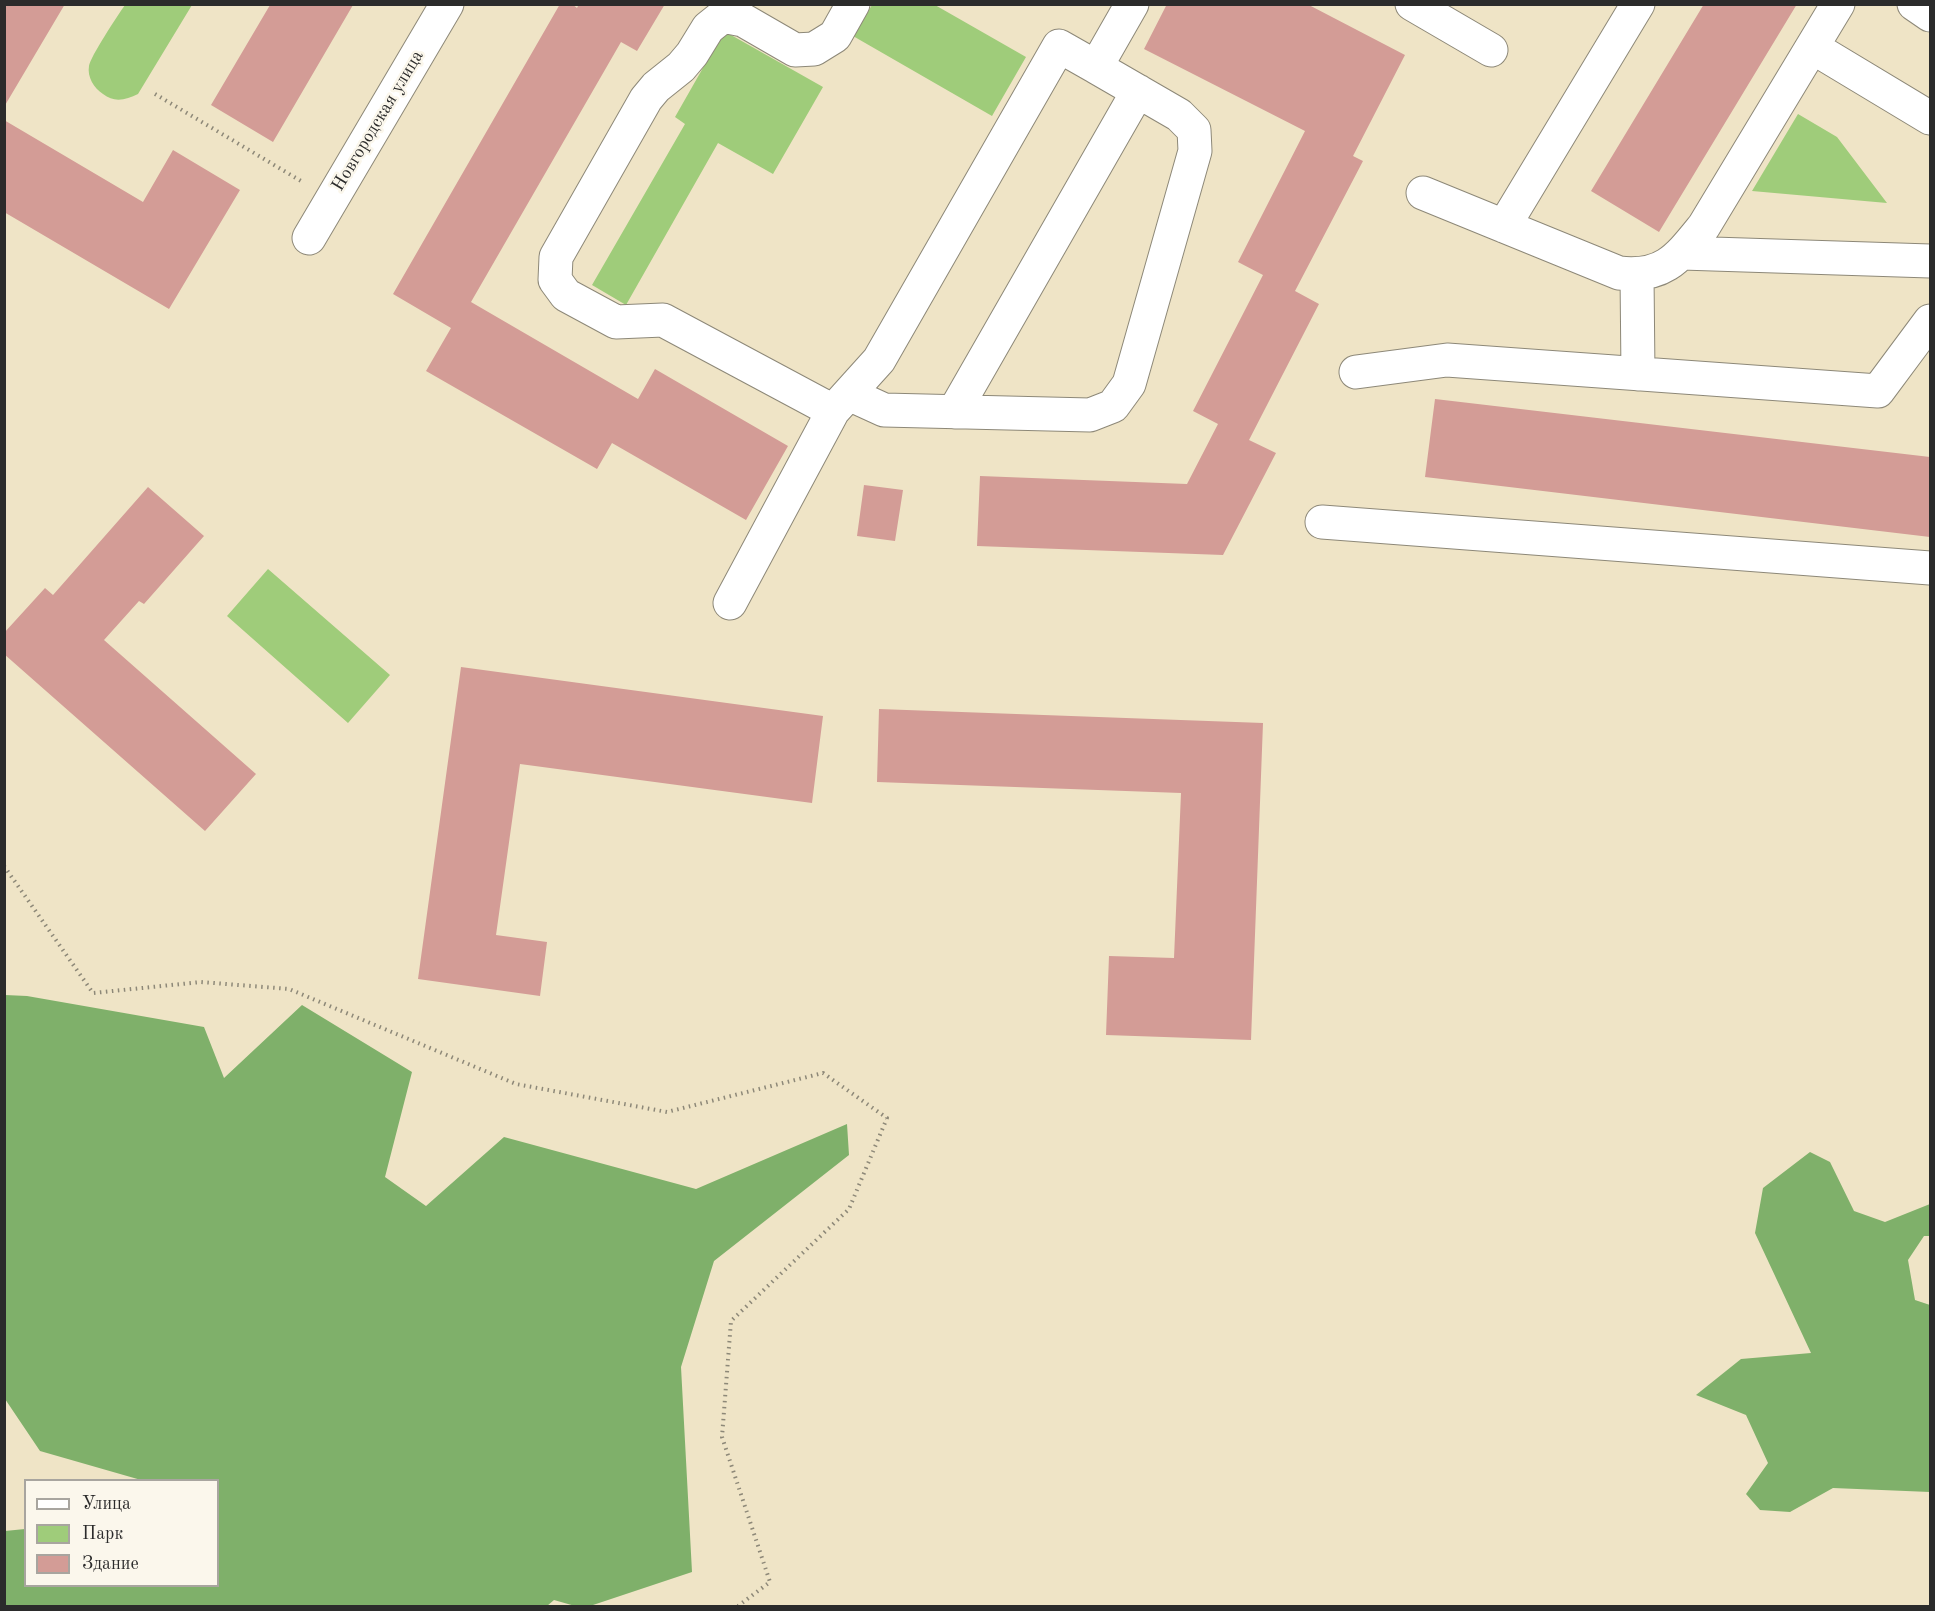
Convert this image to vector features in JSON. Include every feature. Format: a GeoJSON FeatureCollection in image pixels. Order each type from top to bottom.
{"type":"FeatureCollection","features":[{"type":"Feature","properties":{"kind":"street","name":"Новгородская улица"},"geometry":{"type":"LineString","coordinates":[[309,238],[447,4]]}},
{"type":"Feature","properties":{"kind":"street"},"geometry":{"type":"LineString","coordinates":[[730,603],[841,402],[879,360],[1059,46],[1179,115],[1194,130],[1196,151],[1129,384],[1113,406],[1090,415],[884,410],[841,402],[663,320],[616,321],[566,294],[555,280],[556,257],[646,99],[656,87],[681,67],[708,28],[723,16],[743,20],[795,50],[814,49],[835,36],[853,4]]}},
{"type":"Feature","properties":{"kind":"street"},"geometry":{"type":"LineString","coordinates":[[1096,68],[1132,4]]}},
{"type":"Feature","properties":{"kind":"street"},"geometry":{"type":"LineString","coordinates":[[1412,4],[1491,50]]}},
{"type":"Feature","properties":{"kind":"street"},"geometry":{"type":"LineString","coordinates":[[1504,226],[1638,4]]}},
{"type":"Feature","properties":{"kind":"street"},"geometry":{"type":"LineString","coordinates":[[1423,193],[1619,273],[1637,275],[1659,270],[1682,253],[1704,226],[1838,4]]}},
{"type":"Feature","properties":{"kind":"street"},"geometry":{"type":"LineString","coordinates":[[1914,4],[1930,15]]}},
{"type":"Feature","properties":{"kind":"street"},"geometry":{"type":"LineString","coordinates":[[1812,47],[1930,118]]}},
{"type":"Feature","properties":{"kind":"street"},"geometry":{"type":"LineString","coordinates":[[954,412],[1138,91]]}},
{"type":"Feature","properties":{"kind":"street"},"geometry":{"type":"LineString","coordinates":[[1682,253],[1930,261]]}},
{"type":"Feature","properties":{"kind":"street"},"geometry":{"type":"LineString","coordinates":[[1637,275],[1638,374]]}},
{"type":"Feature","properties":{"kind":"street"},"geometry":{"type":"LineString","coordinates":[[1356,372],[1447,360],[1878,391],[1930,321]]}},
{"type":"Feature","properties":{"kind":"street"},"geometry":{"type":"LineString","coordinates":[[1322,522],[1930,568]]}},
{"type":"Feature","properties":{"kind":"path"},"geometry":{"type":"LineString","coordinates":[[155,94],[331,199]]}},
{"type":"Feature","properties":{"kind":"path"},"geometry":{"type":"LineString","coordinates":[[4,866],[93,993],[201,982],[289,989],[516,1084],[666,1112],[823,1073],[887,1118],[849,1209],[730,1322],[722,1437],[770,1582],[738,1606]]}},
{"type":"Feature","properties":{"kind":"green space"},"geometry":{"type":"Polygon","coordinates":[[[125,5],[192,5],[138,94],[116,100],[107,97],[94,85],[90,78],[89,66],[99,45],[125,5]]]}},
{"type":"Feature","properties":{"kind":"green space"},"geometry":{"type":"Polygon","coordinates":[[[872,5],[935,5],[1026,57],[992,116],[853,36],[872,5]]]}},
{"type":"Feature","properties":{"kind":"green space"},"geometry":{"type":"Polygon","coordinates":[[[724,31],[823,87],[773,174],[718,143],[626,305],[592,285],[685,124],[675,117],[724,31]]]}},
{"type":"Feature","properties":{"kind":"green space"},"geometry":{"type":"Polygon","coordinates":[[[1798,114],[1837,137],[1887,203],[1752,191],[1798,114]]]}},
{"type":"Feature","properties":{"kind":"green space"},"geometry":{"type":"Polygon","coordinates":[[[268,569],[390,675],[348,723],[227,616],[268,569]]]}},
{"type":"Feature","properties":{"kind":"green space"},"geometry":{"type":"Polygon","coordinates":[[[5,995],[27,996],[204,1027],[224,1078],[302,1005],[412,1072],[385,1177],[426,1206],[504,1137],[696,1189],[847,1124],[849,1155],[714,1261],[681,1367],[692,1572],[590,1606],[575,1606],[554,1600],[547,1606],[5,1606],[5,1531],[24,1529],[24,1587],[219,1587],[219,1479],[138,1479],[40,1451],[5,1399],[5,995]]]}},
{"type":"Feature","properties":{"kind":"green space"},"geometry":{"type":"Polygon","coordinates":[[[1810,1152],[1830,1162],[1854,1211],[1885,1222],[1930,1204],[1930,1236],[1924,1236],[1908,1260],[1915,1300],[1930,1305],[1930,1492],[1833,1488],[1790,1512],[1760,1510],[1746,1494],[1768,1463],[1746,1415],[1696,1395],[1741,1359],[1811,1353],[1755,1233],[1763,1188],[1810,1152]]]}},
{"type":"Feature","properties":{"kind":"building"},"geometry":{"type":"Polygon","coordinates":[[[4,4],[65,4],[4,107],[4,4]]]}},
{"type":"Feature","properties":{"kind":"building"},"geometry":{"type":"Polygon","coordinates":[[[560,4],[572,4],[577,8],[579,4],[665,4],[637,51],[621,42],[471,302],[638,399],[655,369],[788,446],[746,520],[612,443],[597,469],[426,371],[451,328],[393,294],[560,4]]]}},
{"type":"Feature","properties":{"kind":"building"},"geometry":{"type":"Polygon","coordinates":[[[1167,4],[1307,4],[1405,55],[1353,156],[1363,161],[1295,291],[1319,304],[1249,440],[1276,453],[1223,555],[977,546],[980,476],[1187,484],[1218,424],[1193,411],[1263,275],[1238,262],[1305,131],[1144,49],[1167,4]]]}},
{"type":"Feature","properties":{"kind":"building"},"geometry":{"type":"Polygon","coordinates":[[[1704,4],[1797,4],[1659,232],[1591,191],[1704,4]]]}},
{"type":"Feature","properties":{"kind":"building"},"geometry":{"type":"Polygon","coordinates":[[[270,5],[353,5],[273,142],[211,105],[270,5]]]}},
{"type":"Feature","properties":{"kind":"building"},"geometry":{"type":"Polygon","coordinates":[[[4,120],[143,202],[173,150],[240,190],[169,309],[4,212],[4,120]]]}},
{"type":"Feature","properties":{"kind":"building"},"geometry":{"type":"Polygon","coordinates":[[[1435,399],[1930,457],[1930,537],[1425,477],[1435,399]]]}},
{"type":"Feature","properties":{"kind":"building"},"geometry":{"type":"Polygon","coordinates":[[[864,485],[903,490],[895,541],[857,536],[864,485]]]}},
{"type":"Feature","properties":{"kind":"building"},"geometry":{"type":"Polygon","coordinates":[[[148,487],[204,536],[144,604],[139,601],[104,640],[256,774],[205,831],[4,654],[4,633],[45,588],[53,595],[148,487]]]}},
{"type":"Feature","properties":{"kind":"building"},"geometry":{"type":"Polygon","coordinates":[[[461,667],[823,716],[812,803],[520,764],[496,935],[547,942],[540,996],[418,979],[461,667]]]}},
{"type":"Feature","properties":{"kind":"building"},"geometry":{"type":"Polygon","coordinates":[[[879,709],[1263,723],[1251,1040],[1106,1035],[1109,956],[1174,958],[1181,793],[877,782],[879,709]]]}}]}
